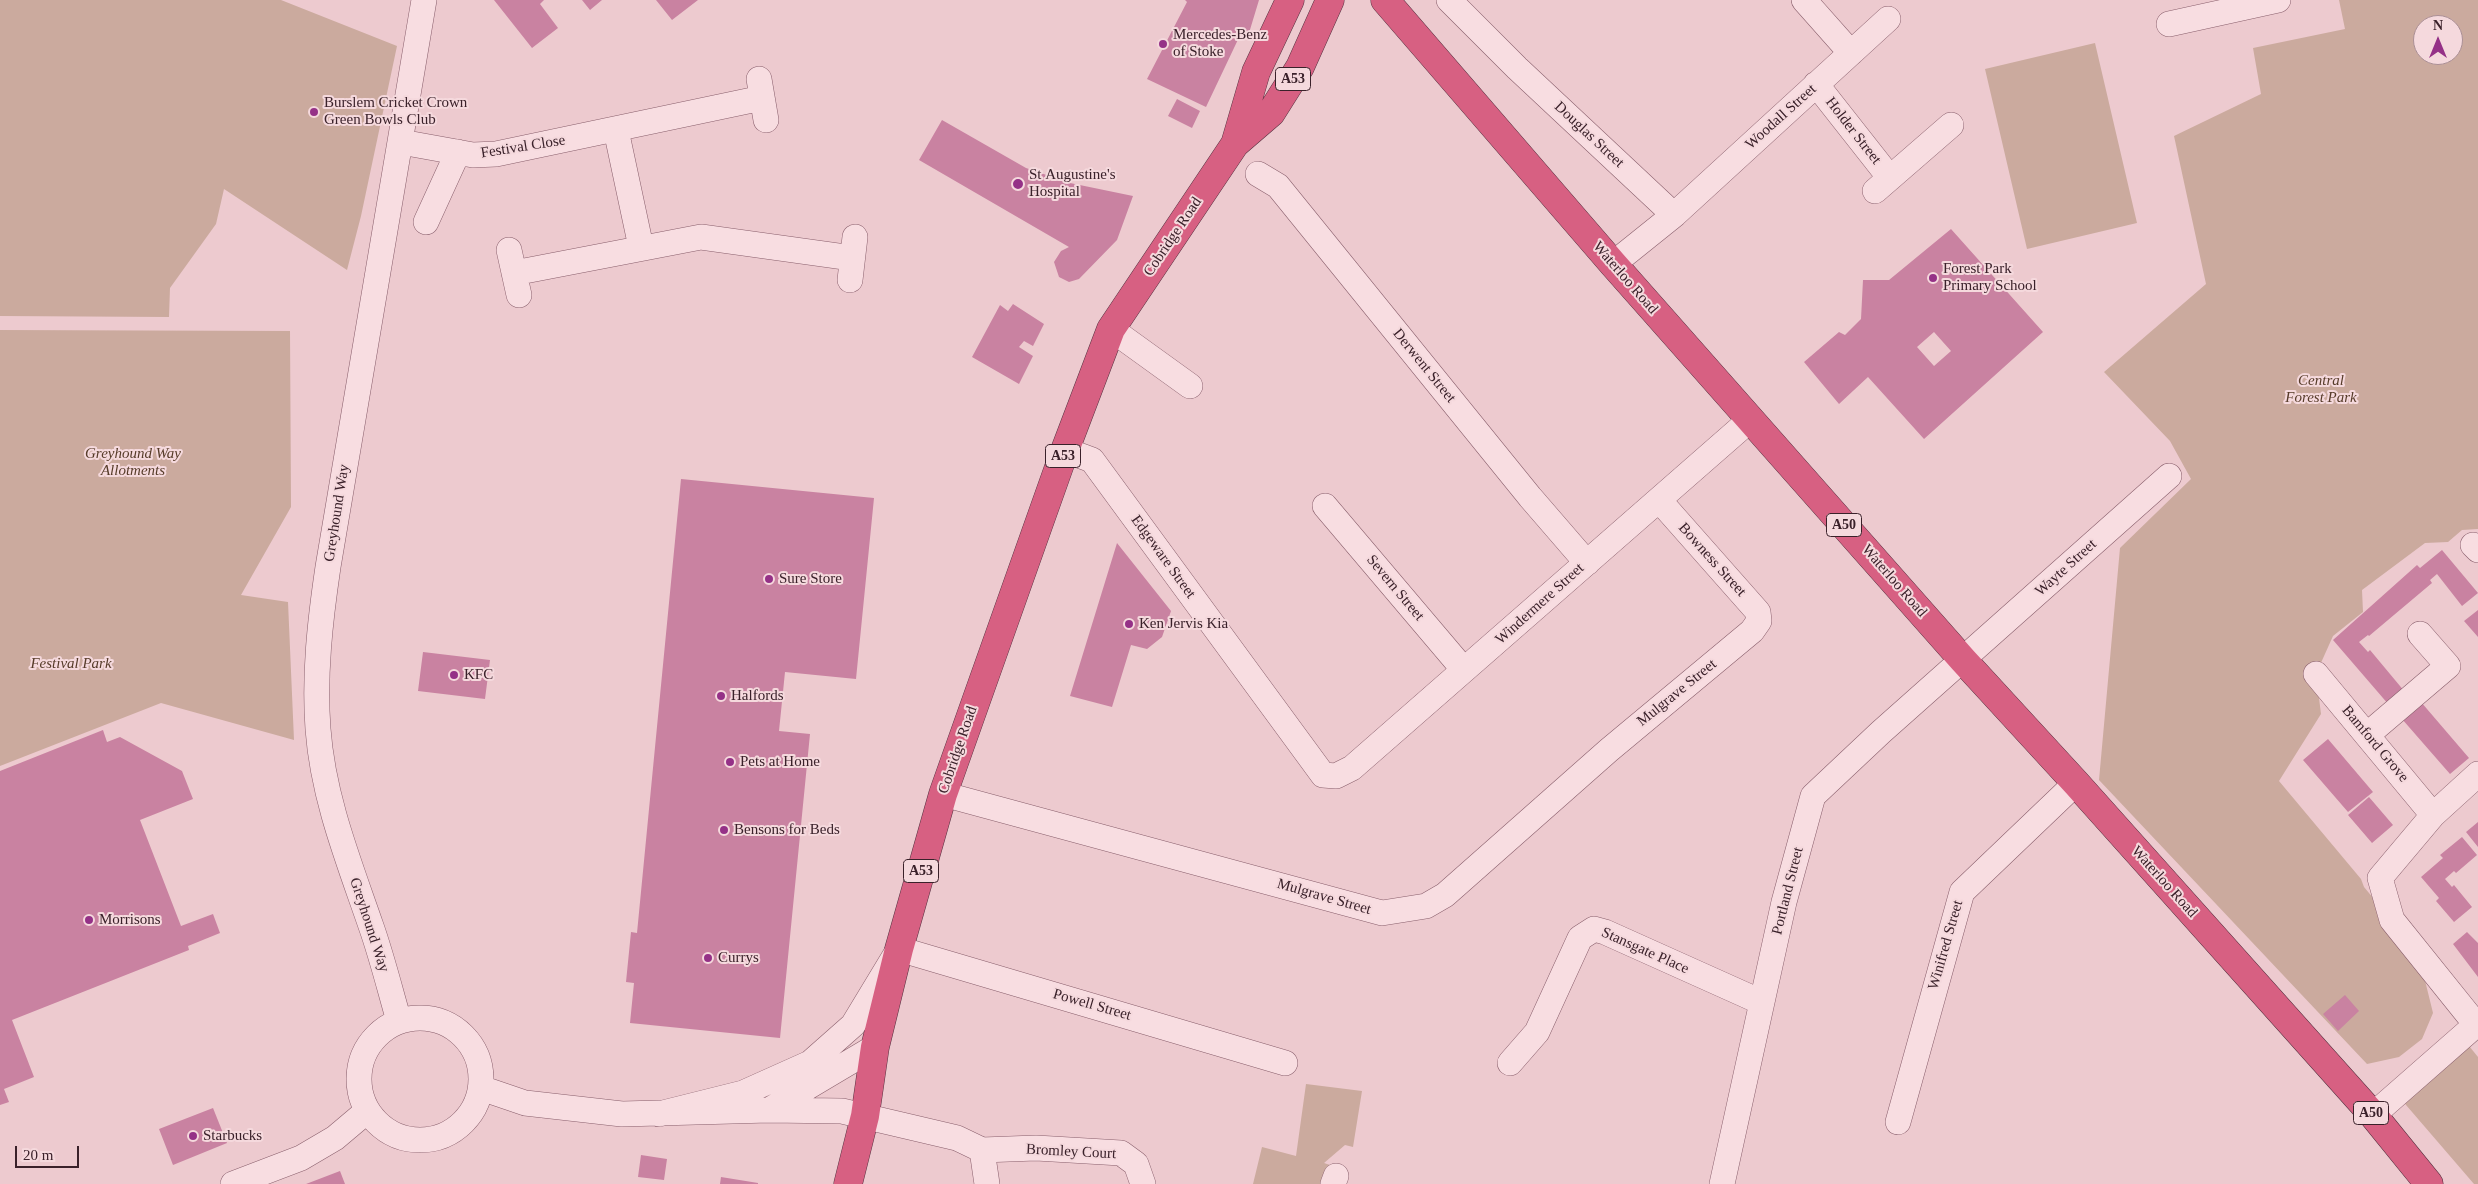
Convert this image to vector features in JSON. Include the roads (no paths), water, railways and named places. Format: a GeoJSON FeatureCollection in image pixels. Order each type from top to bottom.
{"type":"FeatureCollection","features":[{"type":"Feature","properties":{"kind":"highway","name":"Cobridge Road"},"geometry":{"type":"LineString","coordinates":[[1235,144],[1256,72],[1290,0]]}},
{"type":"Feature","properties":{"kind":"highway","name":"Cobridge Road"},"geometry":{"type":"LineString","coordinates":[[848,1184],[865,1116],[875,1048],[899,949],[943,794],[1064,450],[1111,329],[1235,144],[1271,113],[1300,67],[1330,0]]}},
{"type":"Feature","properties":{"kind":"highway","name":"Waterloo Road"},"geometry":{"type":"LineString","coordinates":[[1385,0],[1613,264],[1963,660],[2076,783],[2373,1115]]}},
{"type":"Feature","properties":{"kind":"highway","name":"A50"},"geometry":{"type":"LineString","coordinates":[[2373,1115],[2429,1184]]}},
{"type":"Feature","properties":{"kind":"street","name":"Greyhound Way"},"geometry":{"type":"LineString","coordinates":[[399,1021],[372,929],[336,824],[322,764],[318,730],[316,681],[318,631],[328,567],[381,244],[401,142],[424,0]]}},
{"type":"Feature","properties":{"kind":"street","name":"Douglas Street"},"geometry":{"type":"LineString","coordinates":[[1450,0],[1517,68],[1674,215]]}},
{"type":"Feature","properties":{"kind":"street"},"geometry":{"type":"LineString","coordinates":[[1804,0],[1851,53]]}},
{"type":"Feature","properties":{"kind":"street"},"geometry":{"type":"LineString","coordinates":[[2169,24],[2278,0]]}},
{"type":"Feature","properties":{"kind":"street","name":"Woodall Street"},"geometry":{"type":"LineString","coordinates":[[1674,215],[1888,19]]}},
{"type":"Feature","properties":{"kind":"street","name":"Holder Street"},"geometry":{"type":"LineString","coordinates":[[1816,84],[1883,184],[1951,125]]}},
{"type":"Feature","properties":{"kind":"street","name":"Festival Close"},"geometry":{"type":"LineString","coordinates":[[401,142],[458,152],[496,154],[762,99]]}},
{"type":"Feature","properties":{"kind":"street"},"geometry":{"type":"LineString","coordinates":[[616,130],[640,247]]}},
{"type":"Feature","properties":{"kind":"street"},"geometry":{"type":"LineString","coordinates":[[426,222],[458,152]]}},
{"type":"Feature","properties":{"kind":"street","name":"Derwent Street"},"geometry":{"type":"LineString","coordinates":[[1258,174],[1278,186],[1530,497],[1587,563]]}},
{"type":"Feature","properties":{"kind":"street"},"geometry":{"type":"LineString","coordinates":[[1613,264],[1674,215]]}},
{"type":"Feature","properties":{"kind":"street"},"geometry":{"type":"LineString","coordinates":[[514,273],[640,247],[701,237],[852,258]]}},
{"type":"Feature","properties":{"kind":"street"},"geometry":{"type":"LineString","coordinates":[[1111,329],[1190,386]]}},
{"type":"Feature","properties":{"kind":"street","name":"Windermere Street"},"geometry":{"type":"LineString","coordinates":[[1323,775],[1336,776],[1352,768],[1751,419]]}},
{"type":"Feature","properties":{"kind":"street","name":"Edgeware Street"},"geometry":{"type":"LineString","coordinates":[[1064,450],[1092,460],[1323,775]]}},
{"type":"Feature","properties":{"kind":"street","name":"Wayte Street"},"geometry":{"type":"LineString","coordinates":[[1963,660],[2169,476]]}},
{"type":"Feature","properties":{"kind":"street","name":"Bowness Street"},"geometry":{"type":"LineString","coordinates":[[1659,500],[1758,612],[1759,621]]}},
{"type":"Feature","properties":{"kind":"street","name":"Severn Street"},"geometry":{"type":"LineString","coordinates":[[1325,506],[1464,670]]}},
{"type":"Feature","properties":{"kind":"street","name":"Mulgrave Street"},"geometry":{"type":"LineString","coordinates":[[943,794],[1286,886],[1365,910],[1382,913],[1404,911],[1426,906],[1445,895],[1609,750],[1752,631],[1759,621]]}},
{"type":"Feature","properties":{"kind":"street"},"geometry":{"type":"LineString","coordinates":[[2367,735],[2448,666],[2420,634]]}},
{"type":"Feature","properties":{"kind":"street","name":"Portland Street"},"geometry":{"type":"LineString","coordinates":[[1725,1183],[1761,1002],[1784,902],[1813,796],[1881,732],[1963,660]]}},
{"type":"Feature","properties":{"kind":"street","name":"Bamford Grove"},"geometry":{"type":"LineString","coordinates":[[2316,674],[2433,815]]}},
{"type":"Feature","properties":{"kind":"street"},"geometry":{"type":"LineString","coordinates":[[2373,1115],[2477,1025],[2392,920],[2380,878],[2433,815],[2478,774]]}},
{"type":"Feature","properties":{"kind":"street","name":"Winifred Street"},"geometry":{"type":"LineString","coordinates":[[1898,1122],[1962,892],[2076,783]]}},
{"type":"Feature","properties":{"kind":"street","name":"Stansgate Place"},"geometry":{"type":"LineString","coordinates":[[1510,1063],[1537,1032],[1580,938],[1594,929],[1605,932],[1761,1002]]}},
{"type":"Feature","properties":{"kind":"street"},"geometry":{"type":"LineString","coordinates":[[659,1114],[743,1093],[810,1063],[854,1024],[899,949]]}},
{"type":"Feature","properties":{"kind":"street","name":"Powell Street"},"geometry":{"type":"LineString","coordinates":[[899,949],[1285,1063]]}},
{"type":"Feature","properties":{"kind":"street"},"geometry":{"type":"LineString","coordinates":[[418,1017],[438,1020],[455,1028],[469,1042],[478,1056],[482,1072],[481,1088],[476,1106],[465,1121],[450,1133],[432,1140],[414,1140],[396,1136],[380,1126],[367,1111],[359,1088],[360,1063],[368,1045],[382,1030],[399,1021],[418,1017]]}},
{"type":"Feature","properties":{"kind":"street"},"geometry":{"type":"LineString","coordinates":[[769,1110],[875,1048]]}},
{"type":"Feature","properties":{"kind":"street"},"geometry":{"type":"LineString","coordinates":[[481,1088],[525,1103],[622,1114],[769,1110],[842,1111],[957,1138],[982,1150],[987,1184]]}},
{"type":"Feature","properties":{"kind":"street"},"geometry":{"type":"LineString","coordinates":[[233,1184],[301,1158],[335,1138],[367,1111]]}},
{"type":"Feature","properties":{"kind":"street","name":"Bromley Court"},"geometry":{"type":"LineString","coordinates":[[982,1150],[1036,1148],[1121,1153],[1136,1164],[1143,1184]]}},
{"type":"Feature","properties":{"kind":"place","name":"Mercedes-Benz of Stoke"},"geometry":{"type":"Point","coordinates":[1163,44]}},
{"type":"Feature","properties":{"kind":"place","name":"Burslem Cricket Crown Green Bowls Club"},"geometry":{"type":"Point","coordinates":[314,112]}},
{"type":"Feature","properties":{"kind":"place","name":"St Augustine's Hospital"},"geometry":{"type":"Point","coordinates":[1018,184]}},
{"type":"Feature","properties":{"kind":"place","name":"Forest Park Primary School"},"geometry":{"type":"Point","coordinates":[1933,278]}},
{"type":"Feature","properties":{"kind":"place","name":"Sure Store"},"geometry":{"type":"Point","coordinates":[769,579]}},
{"type":"Feature","properties":{"kind":"place","name":"Ken Jervis Kia"},"geometry":{"type":"Point","coordinates":[1129,624]}},
{"type":"Feature","properties":{"kind":"place","name":"KFC"},"geometry":{"type":"Point","coordinates":[454,675]}},
{"type":"Feature","properties":{"kind":"place","name":"Halfords"},"geometry":{"type":"Point","coordinates":[721,696]}},
{"type":"Feature","properties":{"kind":"place","name":"Pets at Home"},"geometry":{"type":"Point","coordinates":[730,762]}},
{"type":"Feature","properties":{"kind":"place","name":"Bensons for Beds"},"geometry":{"type":"Point","coordinates":[724,830]}},
{"type":"Feature","properties":{"kind":"place","name":"Morrisons"},"geometry":{"type":"Point","coordinates":[89,920]}},
{"type":"Feature","properties":{"kind":"place","name":"Currys"},"geometry":{"type":"Point","coordinates":[708,958]}},
{"type":"Feature","properties":{"kind":"place","name":"Starbucks"},"geometry":{"type":"Point","coordinates":[193,1136]}},
{"type":"Feature","properties":{"kind":"park label","name":"Central Forest Park"},"geometry":{"type":"Point","coordinates":[2321,390]}},
{"type":"Feature","properties":{"kind":"park label","name":"Greyhound Way Allotments"},"geometry":{"type":"Point","coordinates":[133,462]}},
{"type":"Feature","properties":{"kind":"park label","name":"Festival Park"},"geometry":{"type":"Point","coordinates":[71,664]}}]}
